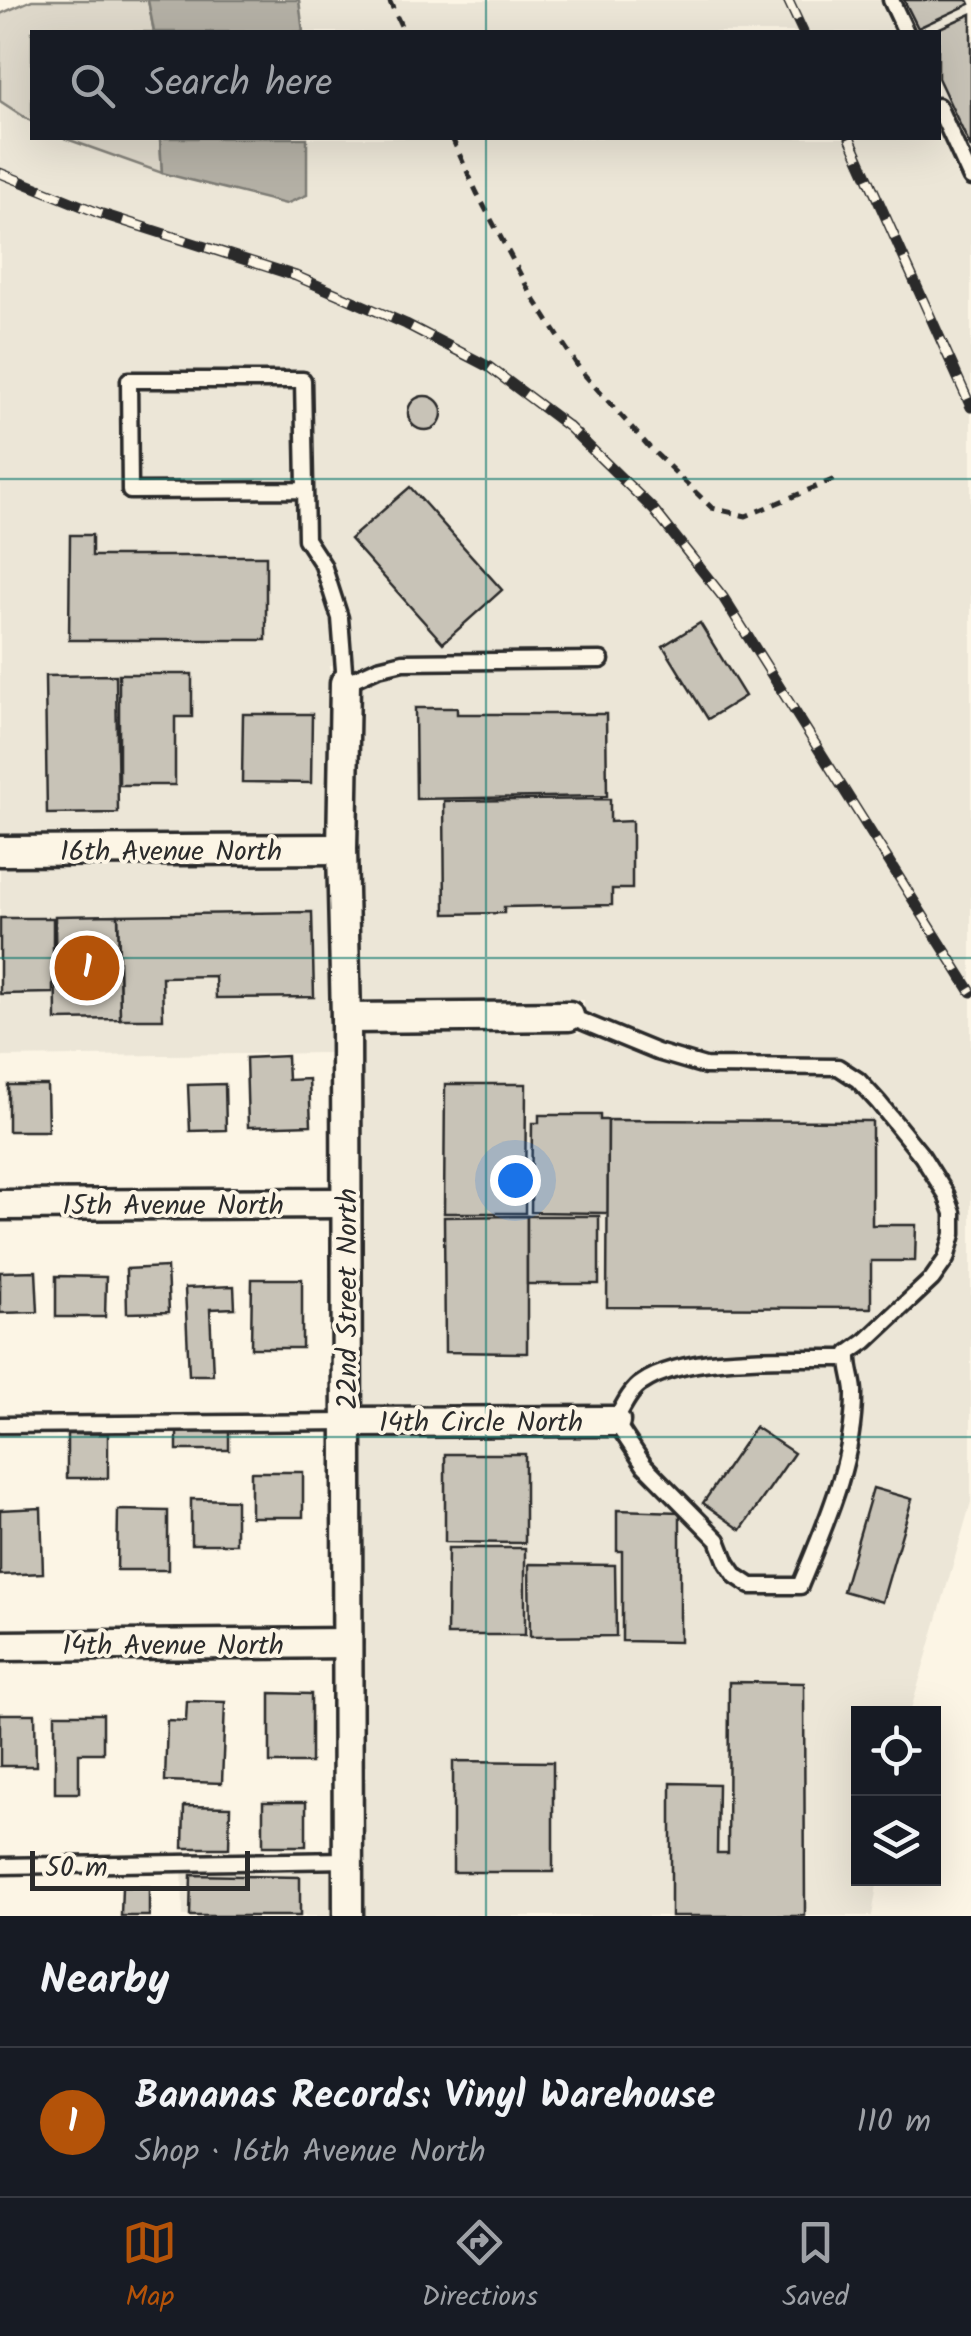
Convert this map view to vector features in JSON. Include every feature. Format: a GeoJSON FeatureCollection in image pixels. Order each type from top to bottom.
{"type":"FeatureCollection","features":[{"type":"Feature","properties":{"kind":"street","name":"22nd Street North"},"geometry":{"type":"LineString","coordinates":[[345,683],[342,850],[346,1018],[348,1916]]}},
{"type":"Feature","properties":{"kind":"street","name":"16th Avenue North"},"geometry":{"type":"LineString","coordinates":[[0,851],[342,850]]}},
{"type":"Feature","properties":{"kind":"street"},"geometry":{"type":"LineString","coordinates":[[346,1018],[569,1016]]}},
{"type":"Feature","properties":{"kind":"street","name":"15th Avenue North"},"geometry":{"type":"LineString","coordinates":[[0,1205],[346,1202]]}},
{"type":"Feature","properties":{"kind":"street","name":"14th Circle North"},"geometry":{"type":"LineString","coordinates":[[346,1422],[615,1421]]}},
{"type":"Feature","properties":{"kind":"street","name":"14th Avenue North"},"geometry":{"type":"LineString","coordinates":[[0,1646],[347,1643]]}},
{"type":"Feature","properties":{"kind":"lane"},"geometry":{"type":"LineString","coordinates":[[891,0],[905,30]]}},
{"type":"Feature","properties":{"kind":"lane"},"geometry":{"type":"LineString","coordinates":[[941,113],[971,178]]}},
{"type":"Feature","properties":{"kind":"lane"},"geometry":{"type":"LineString","coordinates":[[305,490],[130,491],[129,380],[303,380],[306,539],[323,565],[340,618],[345,683],[403,662],[601,660]]}},
{"type":"Feature","properties":{"kind":"lane"},"geometry":{"type":"LineString","coordinates":[[569,1016],[657,1052],[705,1066],[838,1066],[858,1080],[912,1143],[946,1194],[952,1213],[946,1259],[932,1279],[849,1353],[849,1358],[848,1367],[854,1387],[851,1431],[840,1487],[800,1586],[751,1586],[736,1576],[718,1540],[644,1465],[615,1421],[638,1384],[668,1370],[704,1362],[849,1358]]}},
{"type":"Feature","properties":{"kind":"lane"},"geometry":{"type":"LineString","coordinates":[[0,1425],[346,1422]]}},
{"type":"Feature","properties":{"kind":"lane"},"geometry":{"type":"LineString","coordinates":[[0,1866],[348,1860]]}},
{"type":"Feature","properties":{"kind":"path"},"geometry":{"type":"LineString","coordinates":[[389,0],[403,30]]}},
{"type":"Feature","properties":{"kind":"path"},"geometry":{"type":"LineString","coordinates":[[453,140],[532,296],[581,371],[712,508],[746,516],[835,479]]}},
{"type":"Feature","properties":{"kind":"shaded area"},"geometry":{"type":"Polygon","coordinates":[[[32,0],[148,0],[154,30],[30,30],[30,121],[0,101],[0,14],[32,0]]]}},
{"type":"Feature","properties":{"kind":"shaded area"},"geometry":{"type":"Polygon","coordinates":[[[148,0],[299,0],[303,30],[154,30],[148,0]]]}},
{"type":"Feature","properties":{"kind":"shaded area"},"geometry":{"type":"Polygon","coordinates":[[[299,0],[971,0],[971,1502],[912,1706],[851,1706],[851,1886],[877,1886],[872,1916],[363,1916],[362,1439],[630,1437],[629,1404],[362,1405],[361,1035],[583,1033],[584,1000],[360,1001],[360,666],[330,666],[327,832],[0,834],[0,101],[30,121],[30,140],[70,140],[162,173],[286,204],[307,194],[307,140],[941,140],[941,30],[303,30],[299,0]]]}},
{"type":"Feature","properties":{"kind":"shaded area"},"geometry":{"type":"Polygon","coordinates":[[[70,140],[160,140],[162,173],[70,140]]]}},
{"type":"Feature","properties":{"kind":"shaded area"},"geometry":{"type":"Polygon","coordinates":[[[160,140],[307,140],[307,195],[286,204],[162,173],[160,140]]]}},
{"type":"Feature","properties":{"kind":"shaded area"},"geometry":{"type":"Polygon","coordinates":[[[327,866],[330,1053],[0,1057],[0,868],[327,866]]]}},
{"type":"Feature","properties":{"kind":"shaded area"},"geometry":{"type":"Polygon","coordinates":[[[333,1853],[333,1916],[183,1916],[182,1855],[333,1853]]]}},
{"type":"Feature","properties":{"kind":"building"},"geometry":{"type":"Polygon","coordinates":[[[904,0],[968,0],[970,4],[918,28],[904,0]]]}},
{"type":"Feature","properties":{"kind":"building"},"geometry":{"type":"Polygon","coordinates":[[[971,14],[971,148],[941,84],[941,30],[935,30],[971,14]]]}},
{"type":"Feature","properties":{"kind":"building"},"geometry":{"type":"Polygon","coordinates":[[[425,396],[437,401],[442,413],[437,425],[425,430],[413,425],[408,413],[413,401],[425,396]]]}},
{"type":"Feature","properties":{"kind":"building"},"geometry":{"type":"Polygon","coordinates":[[[410,487],[502,590],[443,643],[350,539],[410,487]]]}},
{"type":"Feature","properties":{"kind":"building"},"geometry":{"type":"Polygon","coordinates":[[[70,535],[92,535],[92,556],[266,556],[266,640],[69,640],[70,535]]]}},
{"type":"Feature","properties":{"kind":"building"},"geometry":{"type":"Polygon","coordinates":[[[700,623],[745,696],[708,719],[663,646],[700,623]]]}},
{"type":"Feature","properties":{"kind":"building"},"geometry":{"type":"Polygon","coordinates":[[[119,674],[192,674],[192,717],[175,717],[175,785],[119,785],[119,674]]]}},
{"type":"Feature","properties":{"kind":"building"},"geometry":{"type":"Polygon","coordinates":[[[116,675],[118,813],[47,814],[45,676],[116,675]]]}},
{"type":"Feature","properties":{"kind":"building"},"geometry":{"type":"Polygon","coordinates":[[[415,708],[457,708],[457,714],[606,714],[607,796],[416,799],[415,708]]]}},
{"type":"Feature","properties":{"kind":"building"},"geometry":{"type":"Polygon","coordinates":[[[243,714],[312,714],[311,783],[242,782],[243,714]]]}},
{"type":"Feature","properties":{"kind":"building"},"geometry":{"type":"Polygon","coordinates":[[[610,799],[610,822],[632,821],[632,889],[612,889],[612,905],[504,907],[504,913],[445,914],[444,801],[610,799]]]}},
{"type":"Feature","properties":{"kind":"building"},"geometry":{"type":"Polygon","coordinates":[[[312,912],[314,997],[216,998],[215,976],[162,977],[163,1019],[120,1019],[118,915],[312,912]]]}},
{"type":"Feature","properties":{"kind":"building"},"geometry":{"type":"Polygon","coordinates":[[[118,915],[120,1019],[56,1020],[55,916],[118,915]]]}},
{"type":"Feature","properties":{"kind":"building"},"geometry":{"type":"Polygon","coordinates":[[[0,918],[53,918],[53,993],[0,994],[0,918]]]}},
{"type":"Feature","properties":{"kind":"building"},"geometry":{"type":"Polygon","coordinates":[[[287,1056],[288,1080],[309,1079],[311,1125],[248,1127],[246,1058],[287,1056]]]}},
{"type":"Feature","properties":{"kind":"building"},"geometry":{"type":"Polygon","coordinates":[[[225,1084],[226,1130],[190,1131],[188,1085],[225,1084]]]}},
{"type":"Feature","properties":{"kind":"building"},"geometry":{"type":"Polygon","coordinates":[[[445,1084],[526,1084],[525,1213],[444,1213],[445,1084]]]}},
{"type":"Feature","properties":{"kind":"building"},"geometry":{"type":"Polygon","coordinates":[[[8,1085],[47,1085],[48,1131],[8,1131],[8,1085]]]}},
{"type":"Feature","properties":{"kind":"building"},"geometry":{"type":"Polygon","coordinates":[[[539,1115],[600,1115],[600,1120],[608,1120],[608,1213],[531,1212],[532,1123],[539,1123],[539,1115]]]}},
{"type":"Feature","properties":{"kind":"building"},"geometry":{"type":"Polygon","coordinates":[[[608,1120],[872,1121],[872,1225],[916,1225],[915,1261],[871,1261],[871,1308],[607,1307],[608,1120]]]}},
{"type":"Feature","properties":{"kind":"building"},"geometry":{"type":"Polygon","coordinates":[[[527,1216],[527,1353],[445,1352],[444,1217],[527,1216]]]}},
{"type":"Feature","properties":{"kind":"building"},"geometry":{"type":"Polygon","coordinates":[[[527,1216],[599,1216],[599,1284],[527,1284],[527,1216]]]}},
{"type":"Feature","properties":{"kind":"building"},"geometry":{"type":"Polygon","coordinates":[[[167,1267],[169,1312],[127,1313],[126,1269],[167,1267]]]}},
{"type":"Feature","properties":{"kind":"building"},"geometry":{"type":"Polygon","coordinates":[[[36,1271],[38,1312],[0,1313],[0,1272],[36,1271]]]}},
{"type":"Feature","properties":{"kind":"building"},"geometry":{"type":"Polygon","coordinates":[[[56,1276],[106,1277],[105,1317],[56,1317],[56,1276]]]}},
{"type":"Feature","properties":{"kind":"building"},"geometry":{"type":"Polygon","coordinates":[[[252,1279],[302,1279],[302,1348],[251,1348],[252,1279]]]}},
{"type":"Feature","properties":{"kind":"building"},"geometry":{"type":"Polygon","coordinates":[[[234,1286],[235,1308],[210,1309],[213,1375],[189,1375],[185,1288],[234,1286]]]}},
{"type":"Feature","properties":{"kind":"building"},"geometry":{"type":"Polygon","coordinates":[[[755,1427],[794,1453],[741,1530],[703,1503],[755,1427]]]}},
{"type":"Feature","properties":{"kind":"building"},"geometry":{"type":"Polygon","coordinates":[[[177,1428],[229,1428],[229,1450],[177,1450],[177,1428]]]}},
{"type":"Feature","properties":{"kind":"building"},"geometry":{"type":"Polygon","coordinates":[[[67,1434],[108,1434],[108,1478],[67,1478],[67,1434]]]}},
{"type":"Feature","properties":{"kind":"building"},"geometry":{"type":"Polygon","coordinates":[[[445,1454],[525,1454],[525,1543],[445,1542],[445,1454]]]}},
{"type":"Feature","properties":{"kind":"building"},"geometry":{"type":"Polygon","coordinates":[[[251,1472],[303,1472],[303,1517],[251,1517],[251,1472]]]}},
{"type":"Feature","properties":{"kind":"building"},"geometry":{"type":"Polygon","coordinates":[[[873,1488],[912,1499],[882,1602],[843,1591],[873,1488]]]}},
{"type":"Feature","properties":{"kind":"building"},"geometry":{"type":"Polygon","coordinates":[[[191,1499],[236,1500],[236,1544],[191,1544],[191,1499]]]}},
{"type":"Feature","properties":{"kind":"building"},"geometry":{"type":"Polygon","coordinates":[[[41,1508],[43,1573],[0,1575],[0,1510],[41,1508]]]}},
{"type":"Feature","properties":{"kind":"building"},"geometry":{"type":"Polygon","coordinates":[[[118,1510],[168,1511],[168,1570],[117,1570],[118,1510]]]}},
{"type":"Feature","properties":{"kind":"building"},"geometry":{"type":"Polygon","coordinates":[[[617,1510],[680,1512],[680,1642],[622,1641],[622,1551],[617,1551],[617,1510]]]}},
{"type":"Feature","properties":{"kind":"building"},"geometry":{"type":"Polygon","coordinates":[[[448,1548],[525,1548],[525,1635],[447,1635],[448,1548]]]}},
{"type":"Feature","properties":{"kind":"building"},"geometry":{"type":"Polygon","coordinates":[[[529,1564],[615,1565],[616,1636],[530,1637],[529,1564]]]}},
{"type":"Feature","properties":{"kind":"building"},"geometry":{"type":"Polygon","coordinates":[[[729,1682],[804,1683],[805,1916],[671,1916],[671,1783],[718,1784],[717,1853],[728,1853],[729,1682]]]}},
{"type":"Feature","properties":{"kind":"building"},"geometry":{"type":"Polygon","coordinates":[[[270,1693],[311,1694],[311,1763],[270,1763],[270,1693]]]}},
{"type":"Feature","properties":{"kind":"building"},"geometry":{"type":"Polygon","coordinates":[[[187,1701],[225,1702],[222,1783],[165,1781],[167,1720],[186,1721],[187,1701]]]}},
{"type":"Feature","properties":{"kind":"building"},"geometry":{"type":"Polygon","coordinates":[[[0,1714],[35,1714],[36,1766],[0,1766],[0,1714]]]}},
{"type":"Feature","properties":{"kind":"building"},"geometry":{"type":"Polygon","coordinates":[[[55,1714],[103,1714],[103,1753],[79,1753],[79,1793],[55,1793],[55,1714]]]}},
{"type":"Feature","properties":{"kind":"building"},"geometry":{"type":"Polygon","coordinates":[[[453,1761],[553,1762],[553,1872],[453,1872],[453,1761]]]}},
{"type":"Feature","properties":{"kind":"building"},"geometry":{"type":"Polygon","coordinates":[[[263,1802],[306,1802],[306,1846],[263,1846],[263,1802]]]}},
{"type":"Feature","properties":{"kind":"building"},"geometry":{"type":"Polygon","coordinates":[[[184,1806],[230,1807],[229,1848],[183,1848],[184,1806]]]}},
{"type":"Feature","properties":{"kind":"building"},"geometry":{"type":"Polygon","coordinates":[[[191,1875],[300,1877],[300,1916],[190,1916],[191,1875]]]}},
{"type":"Feature","properties":{"kind":"building"},"geometry":{"type":"Polygon","coordinates":[[[122,1887],[149,1887],[149,1916],[121,1916],[122,1887]]]}},
{"type":"Feature","properties":{"kind":"railway"},"geometry":{"type":"LineString","coordinates":[[788,0],[802,30]]}},
{"type":"Feature","properties":{"kind":"railway"},"geometry":{"type":"LineString","coordinates":[[851,140],[971,407]]}},
{"type":"Feature","properties":{"kind":"railway"},"geometry":{"type":"LineString","coordinates":[[0,173],[99,213],[296,276],[406,324],[489,367],[569,427],[654,510],[723,597],[971,992]]}},
{"type":"Feature","properties":{"kind":"place","name":"Bananas Records: Vinyl Warehouse"},"geometry":{"type":"Point","coordinates":[87,968]}}]}
